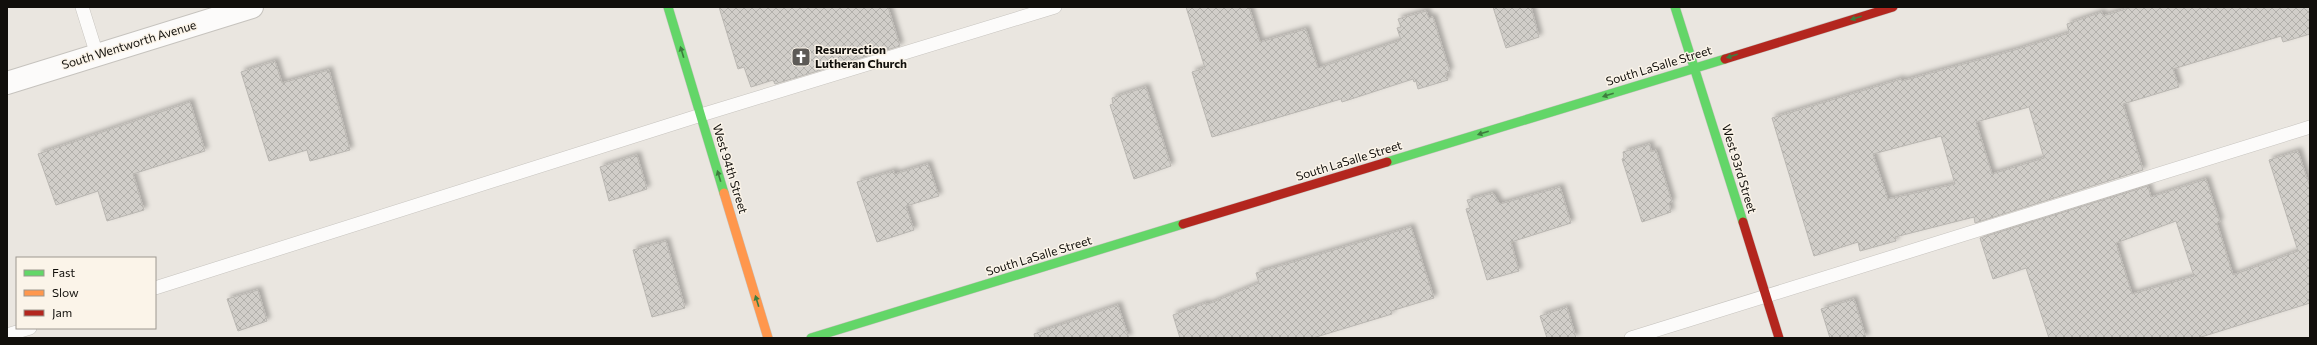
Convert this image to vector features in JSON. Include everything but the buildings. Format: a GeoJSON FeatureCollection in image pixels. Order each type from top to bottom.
{"type":"FeatureCollection","features":[{"type":"Feature","properties":{"kind":"street","name":"South Wentworth Avenue"},"geometry":{"type":"LineString","coordinates":[[7,83],[252,7]]}},
{"type":"Feature","properties":{"kind":"street","name":"West 94th Street"},"geometry":{"type":"LineString","coordinates":[[668,7],[768,338]]}},
{"type":"Feature","properties":{"kind":"street","name":"West 93rd Street"},"geometry":{"type":"LineString","coordinates":[[1675,7],[1779,338]]}},
{"type":"Feature","properties":{"kind":"street","name":"South LaSalle Street"},"geometry":{"type":"LineString","coordinates":[[811,338],[1893,7]]}},
{"type":"Feature","properties":{"kind":"lane"},"geometry":{"type":"LineString","coordinates":[[82,7],[97,55]]}},
{"type":"Feature","properties":{"kind":"lane"},"geometry":{"type":"LineString","coordinates":[[156,288],[701,115],[1055,7]]}},
{"type":"Feature","properties":{"kind":"lane"},"geometry":{"type":"LineString","coordinates":[[1631,338],[2310,127]]}},
{"type":"Feature","properties":{"kind":"lane"},"geometry":{"type":"LineString","coordinates":[[7,335],[27,329]]}},
{"type":"Feature","properties":{"kind":"traffic: fast"},"geometry":{"type":"LineString","coordinates":[[668,7],[724,193]]}},
{"type":"Feature","properties":{"kind":"traffic: fast"},"geometry":{"type":"LineString","coordinates":[[1675,7],[1743,222]]}},
{"type":"Feature","properties":{"kind":"traffic: fast"},"geometry":{"type":"LineString","coordinates":[[1387,162],[1725,59]]}},
{"type":"Feature","properties":{"kind":"traffic: fast"},"geometry":{"type":"LineString","coordinates":[[811,338],[1183,224]]}},
{"type":"Feature","properties":{"kind":"traffic: slow"},"geometry":{"type":"LineString","coordinates":[[724,193],[768,338]]}},
{"type":"Feature","properties":{"kind":"traffic: jam"},"geometry":{"type":"LineString","coordinates":[[1725,59],[1893,7]]}},
{"type":"Feature","properties":{"kind":"traffic: jam"},"geometry":{"type":"LineString","coordinates":[[1183,224],[1387,162]]}},
{"type":"Feature","properties":{"kind":"traffic: jam"},"geometry":{"type":"LineString","coordinates":[[1743,222],[1779,338]]}},
{"type":"Feature","properties":{"kind":"place","name":"Resurrection Lutheran Church"},"geometry":{"type":"Point","coordinates":[801,57]}}]}
